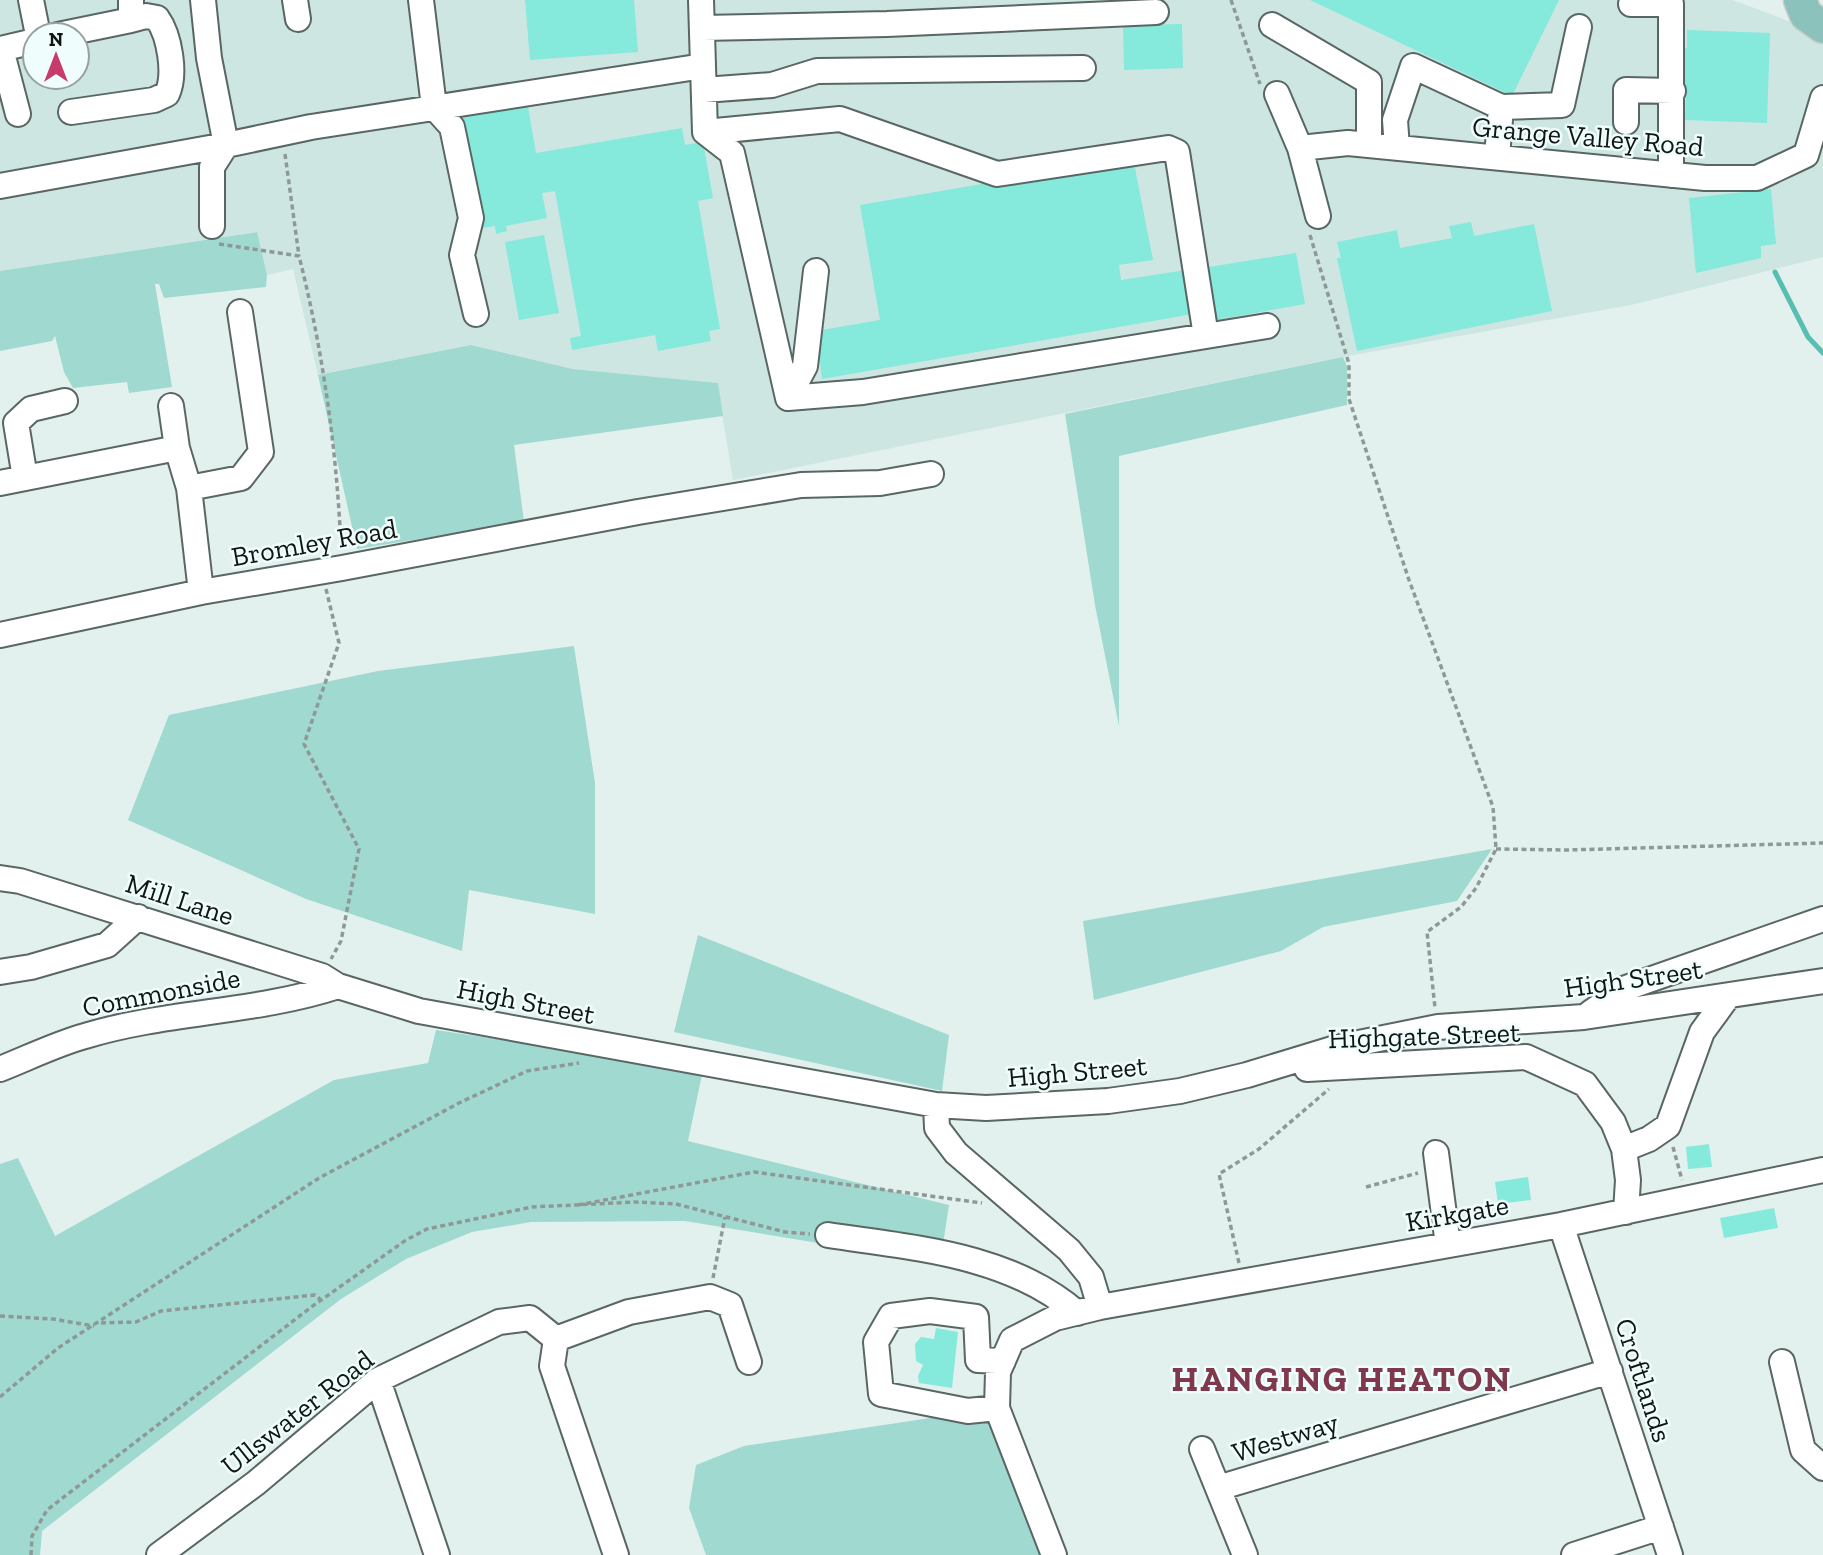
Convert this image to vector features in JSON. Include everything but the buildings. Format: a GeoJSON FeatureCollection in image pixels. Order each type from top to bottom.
{"type":"FeatureCollection","features":[{"type":"Feature","properties":{"kind":"main road"},"geometry":{"type":"LineString","coordinates":[[1800,0],[1807,15],[1823,27]]}},
{"type":"Feature","properties":{"kind":"street"},"geometry":{"type":"LineString","coordinates":[[30,0],[35,21]]}},
{"type":"Feature","properties":{"kind":"street"},"geometry":{"type":"LineString","coordinates":[[203,0],[209,58],[226,145],[212,167],[212,226]]}},
{"type":"Feature","properties":{"kind":"street"},"geometry":{"type":"LineString","coordinates":[[421,0],[434,107],[452,127],[471,218],[462,255],[476,314]]}},
{"type":"Feature","properties":{"kind":"street"},"geometry":{"type":"LineString","coordinates":[[701,0],[705,132]]}},
{"type":"Feature","properties":{"kind":"street"},"geometry":{"type":"LineString","coordinates":[[1631,4],[1671,4],[1671,175]]}},
{"type":"Feature","properties":{"kind":"street"},"geometry":{"type":"LineString","coordinates":[[71,112],[154,100],[167,94],[172,84],[165,29],[157,18],[131,10],[91,24]]}},
{"type":"Feature","properties":{"kind":"street"},"geometry":{"type":"LineString","coordinates":[[702,28],[887,24],[1156,12]]}},
{"type":"Feature","properties":{"kind":"street"},"geometry":{"type":"LineString","coordinates":[[1272,25],[1369,82],[1358,144]]}},
{"type":"Feature","properties":{"kind":"street"},"geometry":{"type":"LineString","coordinates":[[1396,148],[1395,120],[1413,65],[1501,107],[1562,105],[1579,27]]}},
{"type":"Feature","properties":{"kind":"street"},"geometry":{"type":"LineString","coordinates":[[18,114],[0,49],[21,44]]}},
{"type":"Feature","properties":{"kind":"street"},"geometry":{"type":"LineString","coordinates":[[0,186],[311,127],[434,107],[703,78],[772,85],[817,71],[1083,68]]}},
{"type":"Feature","properties":{"kind":"street"},"geometry":{"type":"LineString","coordinates":[[1626,122],[1626,90],[1673,92]]}},
{"type":"Feature","properties":{"kind":"street"},"geometry":{"type":"LineString","coordinates":[[1269,91],[1300,148],[1313,224]]}},
{"type":"Feature","properties":{"kind":"street","name":"Grange Valley Road"},"geometry":{"type":"LineString","coordinates":[[1300,148],[1358,144],[1671,175],[1757,178],[1806,155],[1823,97]]}},
{"type":"Feature","properties":{"kind":"street"},"geometry":{"type":"LineString","coordinates":[[1497,158],[1501,107]]}},
{"type":"Feature","properties":{"kind":"street"},"geometry":{"type":"LineString","coordinates":[[705,132],[840,119],[997,174],[1168,148],[1177,152],[1206,335]]}},
{"type":"Feature","properties":{"kind":"street"},"geometry":{"type":"LineString","coordinates":[[705,132],[732,153],[788,398]]}},
{"type":"Feature","properties":{"kind":"street"},"geometry":{"type":"LineString","coordinates":[[788,398],[805,366],[816,271]]}},
{"type":"Feature","properties":{"kind":"street"},"geometry":{"type":"LineString","coordinates":[[189,488],[241,478],[261,452],[244,308]]}},
{"type":"Feature","properties":{"kind":"street"},"geometry":{"type":"LineString","coordinates":[[788,398],[863,392],[1267,326]]}},
{"type":"Feature","properties":{"kind":"street"},"geometry":{"type":"LineString","coordinates":[[25,478],[16,423],[31,409],[65,401]]}},
{"type":"Feature","properties":{"kind":"street"},"geometry":{"type":"LineString","coordinates":[[171,406],[177,447],[189,488],[201,592]]}},
{"type":"Feature","properties":{"kind":"street"},"geometry":{"type":"LineString","coordinates":[[0,483],[177,447]]}},
{"type":"Feature","properties":{"kind":"street","name":"Bromley Road"},"geometry":{"type":"LineString","coordinates":[[0,635],[201,592],[638,512],[801,485],[880,483],[931,474]]}},
{"type":"Feature","properties":{"kind":"street","name":"Mill Lane"},"geometry":{"type":"LineString","coordinates":[[0,878],[20,881],[138,917],[330,981]]}},
{"type":"Feature","properties":{"kind":"street"},"geometry":{"type":"LineString","coordinates":[[0,972],[31,967],[107,944],[138,917]]}},
{"type":"Feature","properties":{"kind":"street"},"geometry":{"type":"LineString","coordinates":[[1584,1017],[1626,988],[1823,919]]}},
{"type":"Feature","properties":{"kind":"street","name":"Commonside"},"geometry":{"type":"LineString","coordinates":[[0,1069],[86,1036],[305,997],[330,981]]}},
{"type":"Feature","properties":{"kind":"street","name":"High Street"},"geometry":{"type":"LineString","coordinates":[[330,981],[419,1011],[936,1105],[986,1108],[1108,1101],[1180,1091],[1247,1075],[1339,1047],[1438,1027],[1584,1017],[1823,981]]}},
{"type":"Feature","properties":{"kind":"street"},"geometry":{"type":"LineString","coordinates":[[1624,1149],[1649,1139],[1668,1126],[1702,1032],[1729,995]]}},
{"type":"Feature","properties":{"kind":"street","name":"Highgate Street"},"geometry":{"type":"LineString","coordinates":[[1247,1075],[1354,1064],[1526,1056],[1585,1084],[1613,1122],[1624,1149],[1628,1180],[1626,1213]]}},
{"type":"Feature","properties":{"kind":"street"},"geometry":{"type":"LineString","coordinates":[[828,1235],[953,1254],[1022,1278],[1088,1310],[1091,1277],[1069,1250],[956,1153],[937,1128],[936,1105]]}},
{"type":"Feature","properties":{"kind":"street"},"geometry":{"type":"LineString","coordinates":[[1436,1161],[1448,1245]]}},
{"type":"Feature","properties":{"kind":"street","name":"Kirkgate"},"geometry":{"type":"LineString","coordinates":[[1007,1351],[1055,1318],[1088,1310],[1626,1213],[1823,1170]]}},
{"type":"Feature","properties":{"kind":"street","name":"Croftlands"},"geometry":{"type":"LineString","coordinates":[[1561,1225],[1670,1555]]}},
{"type":"Feature","properties":{"kind":"street"},"geometry":{"type":"LineString","coordinates":[[615,1555],[552,1366],[556,1339],[629,1311],[710,1297],[730,1305],[749,1362]]}},
{"type":"Feature","properties":{"kind":"street"},"geometry":{"type":"LineString","coordinates":[[997,1408],[968,1411],[881,1394],[876,1342],[891,1316],[930,1311],[976,1317],[978,1360],[1007,1351]]}},
{"type":"Feature","properties":{"kind":"street","name":"Ullswater Road"},"geometry":{"type":"LineString","coordinates":[[159,1555],[256,1483],[378,1380],[499,1322],[530,1318],[556,1339]]}},
{"type":"Feature","properties":{"kind":"street"},"geometry":{"type":"LineString","coordinates":[[1007,1351],[998,1372],[997,1408],[1054,1555]]}},
{"type":"Feature","properties":{"kind":"street"},"geometry":{"type":"LineString","coordinates":[[1782,1362],[1803,1450],[1823,1468]]}},
{"type":"Feature","properties":{"kind":"street","name":"Westway"},"geometry":{"type":"LineString","coordinates":[[1218,1488],[1610,1371]]}},
{"type":"Feature","properties":{"kind":"street"},"geometry":{"type":"LineString","coordinates":[[378,1380],[437,1555]]}},
{"type":"Feature","properties":{"kind":"street"},"geometry":{"type":"LineString","coordinates":[[1202,1449],[1245,1555]]}},
{"type":"Feature","properties":{"kind":"street"},"geometry":{"type":"LineString","coordinates":[[1574,1555],[1661,1527]]}},
{"type":"Feature","properties":{"kind":"path"},"geometry":{"type":"LineString","coordinates":[[1231,0],[1269,91]]}},
{"type":"Feature","properties":{"kind":"path"},"geometry":{"type":"LineString","coordinates":[[264,137],[276,143],[285,154],[299,256],[310,298],[338,488],[332,570],[339,643],[304,744],[359,849],[341,941],[330,981]]}},
{"type":"Feature","properties":{"kind":"path"},"geometry":{"type":"LineString","coordinates":[[1313,224],[1349,364],[1349,399],[1409,580],[1493,807],[1496,849],[1476,888],[1461,907],[1427,932],[1438,1027]]}},
{"type":"Feature","properties":{"kind":"path"},"geometry":{"type":"LineString","coordinates":[[212,226],[220,244],[299,256]]}},
{"type":"Feature","properties":{"kind":"path"},"geometry":{"type":"LineString","coordinates":[[1496,849],[1823,844]]}},
{"type":"Feature","properties":{"kind":"path"},"geometry":{"type":"LineString","coordinates":[[0,1397],[58,1348],[319,1178],[459,1102],[527,1071],[590,1061]]}},
{"type":"Feature","properties":{"kind":"path"},"geometry":{"type":"LineString","coordinates":[[1243,1282],[1219,1174],[1259,1149],[1326,1093],[1354,1064]]}},
{"type":"Feature","properties":{"kind":"path"},"geometry":{"type":"LineString","coordinates":[[1668,1126],[1686,1199]]}},
{"type":"Feature","properties":{"kind":"path"},"geometry":{"type":"LineString","coordinates":[[1366,1187],[1436,1161]]}},
{"type":"Feature","properties":{"kind":"path"},"geometry":{"type":"LineString","coordinates":[[560,1208],[754,1172],[1019,1208]]}},
{"type":"Feature","properties":{"kind":"path"},"geometry":{"type":"LineString","coordinates":[[31,1555],[32,1536],[47,1510],[321,1300],[406,1240],[427,1229],[532,1207],[662,1203],[785,1232],[828,1235]]}},
{"type":"Feature","properties":{"kind":"path"},"geometry":{"type":"LineString","coordinates":[[710,1297],[725,1216]]}},
{"type":"Feature","properties":{"kind":"path"},"geometry":{"type":"LineString","coordinates":[[0,1316],[97,1324],[136,1322],[161,1311],[247,1300],[315,1295],[321,1300]]}},
{"type":"Feature","properties":{"kind":"shaded area"},"geometry":{"type":"Polygon","coordinates":[[[0,0],[1733,0],[1799,25],[1823,26],[1823,257],[1631,305],[1343,357],[733,480],[717,383],[573,369],[471,345],[318,375],[293,269],[267,275],[256,232],[0,271],[0,0]]]}},
{"type":"Feature","properties":{"kind":"green space"},"geometry":{"type":"Polygon","coordinates":[[[257,232],[267,275],[266,287],[164,298],[159,284],[155,284],[172,387],[129,393],[127,382],[73,388],[64,372],[55,336],[52,341],[0,351],[0,271],[257,232]]]}},
{"type":"Feature","properties":{"kind":"green space"},"geometry":{"type":"Polygon","coordinates":[[[471,345],[573,369],[718,383],[723,416],[514,445],[524,522],[357,549],[318,375],[471,345]]]}},
{"type":"Feature","properties":{"kind":"green space"},"geometry":{"type":"Polygon","coordinates":[[[1343,357],[1347,366],[1347,405],[1119,456],[1119,726],[1095,605],[1065,414],[1343,357]]]}},
{"type":"Feature","properties":{"kind":"green space"},"geometry":{"type":"Polygon","coordinates":[[[574,646],[595,783],[595,914],[469,890],[462,951],[306,899],[128,820],[169,715],[378,671],[574,646]]]}},
{"type":"Feature","properties":{"kind":"green space"},"geometry":{"type":"Polygon","coordinates":[[[1492,849],[1457,901],[1323,927],[1281,951],[1094,1000],[1083,921],[1492,849]]]}},
{"type":"Feature","properties":{"kind":"green space"},"geometry":{"type":"Polygon","coordinates":[[[698,935],[949,1035],[942,1091],[674,1032],[698,935]]]}},
{"type":"Feature","properties":{"kind":"green space"},"geometry":{"type":"Polygon","coordinates":[[[436,1030],[703,1070],[688,1141],[949,1205],[943,1244],[824,1244],[685,1221],[531,1222],[472,1232],[406,1259],[341,1299],[42,1531],[40,1555],[0,1555],[0,1164],[18,1158],[55,1236],[334,1080],[428,1063],[436,1030]]]}},
{"type":"Feature","properties":{"kind":"green space"},"geometry":{"type":"Polygon","coordinates":[[[997,1408],[1054,1555],[706,1555],[689,1508],[696,1465],[744,1446],[997,1408]]]}},
{"type":"Feature","properties":{"kind":"waterway"},"geometry":{"type":"LineString","coordinates":[[1775,272],[1808,337],[1823,353]]}},
{"type":"Feature","properties":{"kind":"district","name":"HANGING HEATON"},"geometry":{"type":"Point","coordinates":[1342,1379]}}]}
